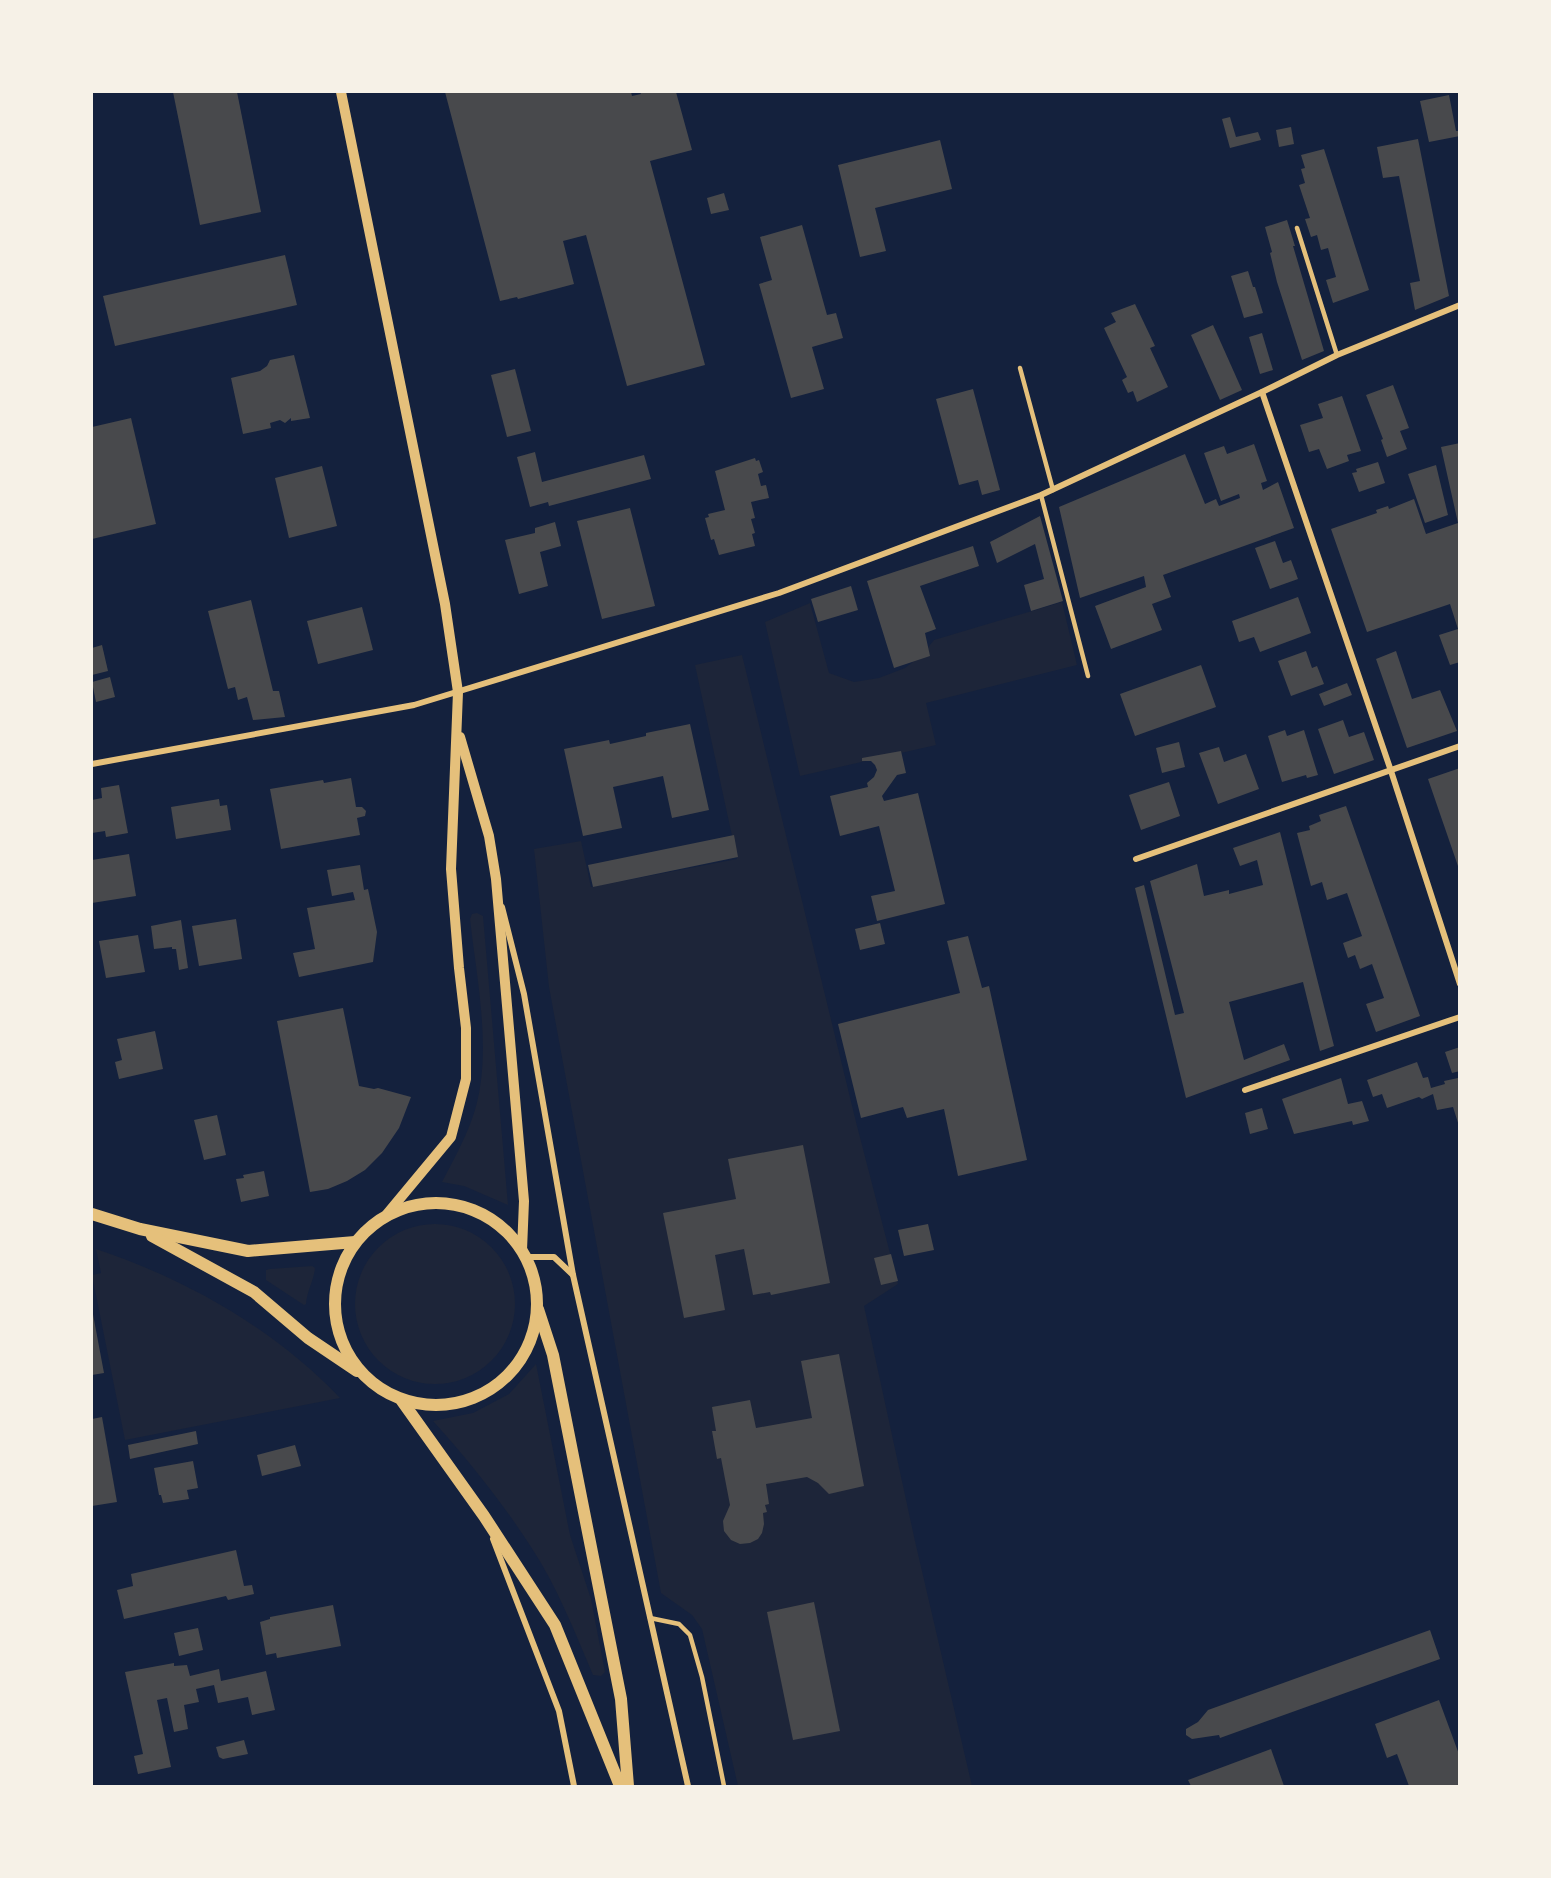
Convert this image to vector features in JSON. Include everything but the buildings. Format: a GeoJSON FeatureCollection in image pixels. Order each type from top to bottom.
{"type":"FeatureCollection","features":[{"type":"Feature","properties":{"kind":"main road"},"geometry":{"type":"LineString","coordinates":[[359,1372],[337,1331],[335,1284],[355,1242],[387,1215],[423,1203],[461,1206],[496,1222],[525,1253],[534,1277],[537,1309],[553,1355],[621,1699],[628,1786]]}},
{"type":"Feature","properties":{"kind":"main road"},"geometry":{"type":"LineString","coordinates":[[92,1214],[140,1229],[248,1251],[355,1242]]}},
{"type":"Feature","properties":{"kind":"main road"},"geometry":{"type":"LineString","coordinates":[[140,1229],[254,1292],[308,1338],[402,1401],[484,1516],[555,1625],[620,1786]]}},
{"type":"Feature","properties":{"kind":"main road"},"geometry":{"type":"LineString","coordinates":[[402,1401],[449,1405],[493,1389],[525,1354],[537,1309]]}},
{"type":"Feature","properties":{"kind":"street"},"geometry":{"type":"LineString","coordinates":[[341,92],[445,604],[458,692],[451,869],[466,1028],[466,1079],[451,1137],[387,1215]]}},
{"type":"Feature","properties":{"kind":"street"},"geometry":{"type":"LineString","coordinates":[[92,764],[414,705],[779,593],[1053,490],[1337,355],[1460,305]]}},
{"type":"Feature","properties":{"kind":"street"},"geometry":{"type":"LineString","coordinates":[[1262,392],[1391,771],[1460,984]]}},
{"type":"Feature","properties":{"kind":"street"},"geometry":{"type":"LineString","coordinates":[[458,728],[489,836],[496,879],[524,1201],[525,1253],[554,1257],[573,1275]]}},
{"type":"Feature","properties":{"kind":"street"},"geometry":{"type":"LineString","coordinates":[[1136,859],[1460,746]]}},
{"type":"Feature","properties":{"kind":"street"},"geometry":{"type":"LineString","coordinates":[[496,879],[524,994],[573,1275],[688,1786]]}},
{"type":"Feature","properties":{"kind":"street"},"geometry":{"type":"LineString","coordinates":[[1245,1090],[1460,1017]]}},
{"type":"Feature","properties":{"kind":"street"},"geometry":{"type":"LineString","coordinates":[[484,1516],[559,1711],[574,1786]]}},
{"type":"Feature","properties":{"kind":"lane"},"geometry":{"type":"LineString","coordinates":[[1297,228],[1337,355]]}},
{"type":"Feature","properties":{"kind":"lane"},"geometry":{"type":"LineString","coordinates":[[1020,368],[1053,490]]}},
{"type":"Feature","properties":{"kind":"lane"},"geometry":{"type":"LineString","coordinates":[[1041,495],[1088,676]]}},
{"type":"Feature","properties":{"kind":"lane"},"geometry":{"type":"LineString","coordinates":[[650,1618],[679,1624],[690,1635],[702,1677],[724,1786]]}},
{"type":"Feature","properties":{"kind":"shaded area"},"geometry":{"type":"Polygon","coordinates":[[[1062,602],[1077,665],[926,703],[936,745],[800,776],[765,622],[810,603],[829,673],[854,682],[879,678],[905,668],[922,655],[934,640],[1062,602]]]}},
{"type":"Feature","properties":{"kind":"shaded area"},"geometry":{"type":"Polygon","coordinates":[[[742,655],[898,1284],[864,1306],[915,1541],[972,1786],[738,1786],[702,1629],[692,1615],[661,1593],[549,987],[534,849],[581,841],[591,887],[737,859],[695,665],[742,655]]]}},
{"type":"Feature","properties":{"kind":"shaded area"},"geometry":{"type":"Polygon","coordinates":[[[477,913],[483,916],[508,1205],[464,1186],[442,1182],[462,1143],[479,1096],[483,1046],[482,1020],[470,919],[472,914],[477,913]]]}},
{"type":"Feature","properties":{"kind":"shaded area"},"geometry":{"type":"Polygon","coordinates":[[[435,1224],[466,1230],[491,1248],[509,1273],[515,1304],[509,1335],[491,1360],[466,1378],[435,1384],[404,1378],[379,1360],[361,1335],[355,1304],[361,1273],[379,1248],[404,1230],[435,1224]]]}},
{"type":"Feature","properties":{"kind":"shaded area"},"geometry":{"type":"Polygon","coordinates":[[[96,1249],[164,1276],[227,1309],[258,1328],[287,1350],[340,1398],[125,1440],[92,1275],[101,1273],[96,1249]]]}},
{"type":"Feature","properties":{"kind":"shaded area"},"geometry":{"type":"Polygon","coordinates":[[[312,1266],[315,1268],[304,1305],[266,1280],[266,1270],[312,1266]]]}},
{"type":"Feature","properties":{"kind":"shaded area"},"geometry":{"type":"Polygon","coordinates":[[[536,1364],[570,1535],[591,1599],[605,1672],[601,1676],[593,1675],[557,1594],[531,1547],[485,1482],[433,1421],[473,1413],[509,1394],[536,1364]]]}}]}
